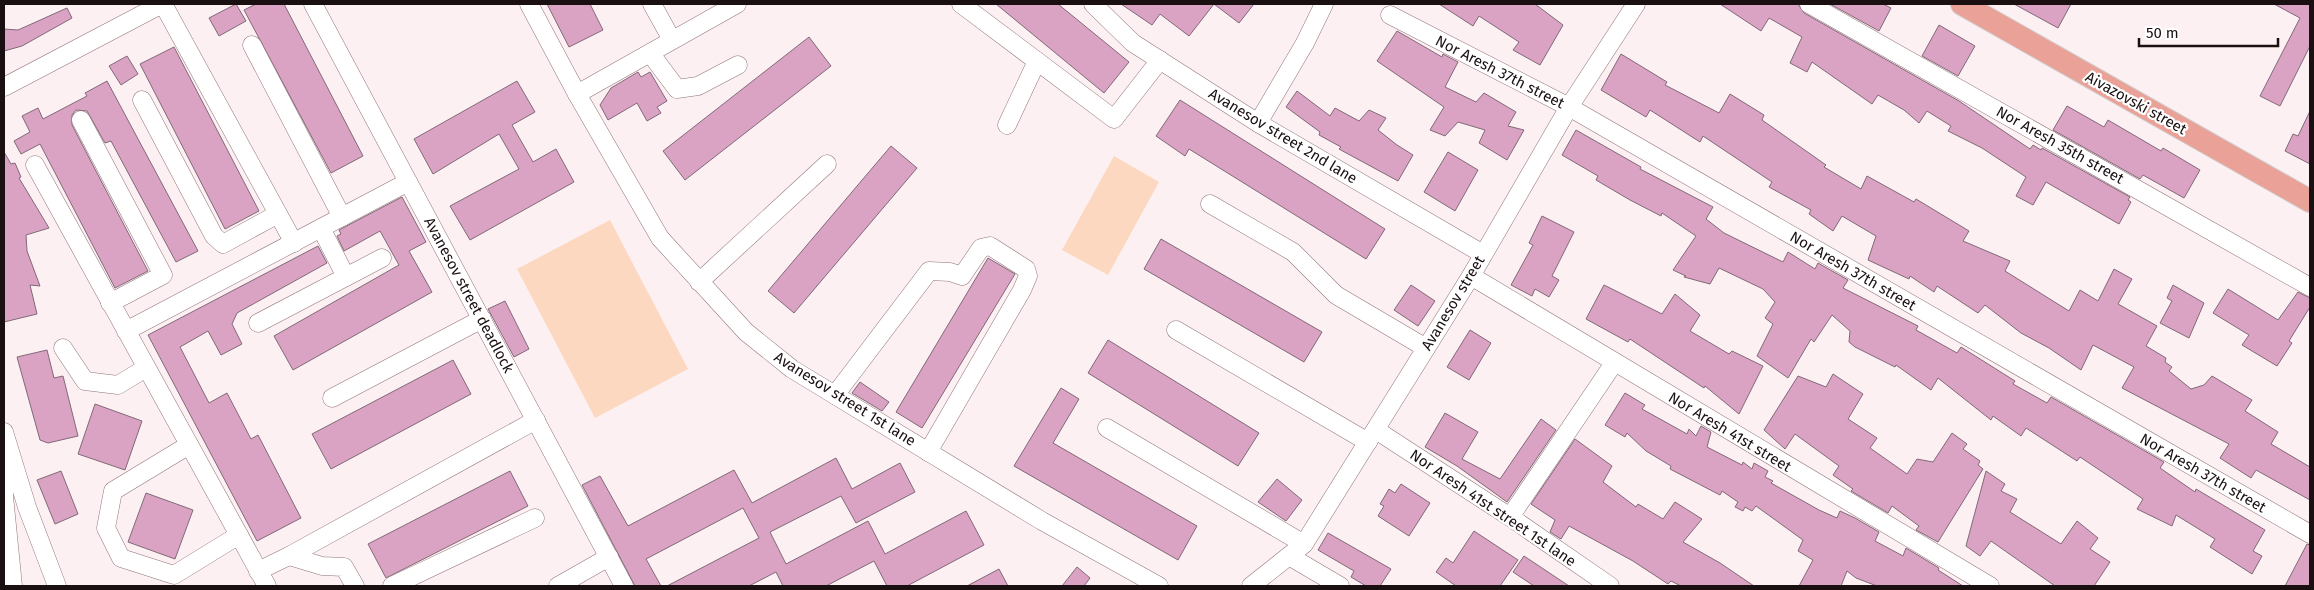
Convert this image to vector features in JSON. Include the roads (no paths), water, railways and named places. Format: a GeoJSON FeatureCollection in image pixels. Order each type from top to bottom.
{"type":"FeatureCollection","features":[{"type":"Feature","properties":{"kind":"main road","name":"Aivazovski street"},"geometry":{"type":"LineString","coordinates":[[1962,4],[2310,201]]}},
{"type":"Feature","properties":{"kind":"street"},"geometry":{"type":"LineString","coordinates":[[4,86],[163,4],[294,242]]}},
{"type":"Feature","properties":{"kind":"street","name":"Avanesov street deadlock"},"geometry":{"type":"LineString","coordinates":[[313,4],[624,586]]}},
{"type":"Feature","properties":{"kind":"street","name":"Avanesov street 1st lane"},"geometry":{"type":"LineString","coordinates":[[529,4],[577,94],[660,238],[746,332],[792,369],[1042,521],[1158,586]]}},
{"type":"Feature","properties":{"kind":"street"},"geometry":{"type":"LineString","coordinates":[[652,4],[672,40]]}},
{"type":"Feature","properties":{"kind":"street"},"geometry":{"type":"LineString","coordinates":[[577,94],[737,4]]}},
{"type":"Feature","properties":{"kind":"street"},"geometry":{"type":"LineString","coordinates":[[961,4],[1114,119],[1160,60]]}},
{"type":"Feature","properties":{"kind":"street","name":"Avanesov street 2nd lane"},"geometry":{"type":"LineString","coordinates":[[1093,4],[1134,43],[1258,123],[1483,254]]}},
{"type":"Feature","properties":{"kind":"street"},"geometry":{"type":"LineString","coordinates":[[1258,123],[1305,43],[1324,4]]}},
{"type":"Feature","properties":{"kind":"street","name":"Avanesov street"},"geometry":{"type":"LineString","coordinates":[[1251,586],[1304,544],[1471,276],[1569,107],[1636,4]]}},
{"type":"Feature","properties":{"kind":"street","name":"Nor Aresh 35th street"},"geometry":{"type":"LineString","coordinates":[[1809,4],[2310,286]]}},
{"type":"Feature","properties":{"kind":"street","name":"Nor Aresh 37th street"},"geometry":{"type":"LineString","coordinates":[[1390,15],[1569,107],[2308,528]]}},
{"type":"Feature","properties":{"kind":"street"},"geometry":{"type":"LineString","coordinates":[[252,45],[342,217]]}},
{"type":"Feature","properties":{"kind":"street"},"geometry":{"type":"LineString","coordinates":[[650,52],[677,89],[698,86],[738,65]]}},
{"type":"Feature","properties":{"kind":"street"},"geometry":{"type":"LineString","coordinates":[[1007,125],[1038,61]]}},
{"type":"Feature","properties":{"kind":"street"},"geometry":{"type":"LineString","coordinates":[[142,100],[214,236],[223,244],[278,214]]}},
{"type":"Feature","properties":{"kind":"street"},"geometry":{"type":"LineString","coordinates":[[81,120],[163,275],[110,303]]}},
{"type":"Feature","properties":{"kind":"street"},"geometry":{"type":"LineString","coordinates":[[700,282],[827,164]]}},
{"type":"Feature","properties":{"kind":"street"},"geometry":{"type":"LineString","coordinates":[[34,165],[267,586]]}},
{"type":"Feature","properties":{"kind":"street"},"geometry":{"type":"LineString","coordinates":[[126,331],[408,182]]}},
{"type":"Feature","properties":{"kind":"street"},"geometry":{"type":"LineString","coordinates":[[1210,204],[1293,252],[1336,295],[1426,348]]}},
{"type":"Feature","properties":{"kind":"street"},"geometry":{"type":"LineString","coordinates":[[321,228],[346,277]]}},
{"type":"Feature","properties":{"kind":"street"},"geometry":{"type":"LineString","coordinates":[[835,395],[929,271],[950,272],[962,276],[981,248],[990,246],[1026,269],[1028,276],[1022,290],[928,452]]}},
{"type":"Feature","properties":{"kind":"street"},"geometry":{"type":"LineString","coordinates":[[258,323],[382,258]]}},
{"type":"Feature","properties":{"kind":"street","name":"Nor Aresh 41st street"},"geometry":{"type":"LineString","coordinates":[[1471,276],[1990,586]]}},
{"type":"Feature","properties":{"kind":"street"},"geometry":{"type":"LineString","coordinates":[[332,398],[482,319]]}},
{"type":"Feature","properties":{"kind":"street","name":"Nor Aresh 41st street 1st lane"},"geometry":{"type":"LineString","coordinates":[[1176,330],[1372,436],[1510,517],[1610,586]]}},
{"type":"Feature","properties":{"kind":"street"},"geometry":{"type":"LineString","coordinates":[[63,348],[85,381],[118,384],[146,368]]}},
{"type":"Feature","properties":{"kind":"street"},"geometry":{"type":"LineString","coordinates":[[1510,517],[1614,363]]}},
{"type":"Feature","properties":{"kind":"street"},"geometry":{"type":"LineString","coordinates":[[258,571],[289,556],[536,420]]}},
{"type":"Feature","properties":{"kind":"street"},"geometry":{"type":"LineString","coordinates":[[1108,428],[1304,544]]}},
{"type":"Feature","properties":{"kind":"street"},"geometry":{"type":"LineString","coordinates":[[5,438],[4,496],[13,586]]}},
{"type":"Feature","properties":{"kind":"street"},"geometry":{"type":"LineString","coordinates":[[5,438],[27,507],[57,586]]}},
{"type":"Feature","properties":{"kind":"street"},"geometry":{"type":"LineString","coordinates":[[189,445],[113,491],[106,528],[122,558],[172,581],[239,536]]}},
{"type":"Feature","properties":{"kind":"street"},"geometry":{"type":"LineString","coordinates":[[392,586],[535,518]]}},
{"type":"Feature","properties":{"kind":"street"},"geometry":{"type":"LineString","coordinates":[[289,556],[322,566],[344,567],[355,586]]}},
{"type":"Feature","properties":{"kind":"street"},"geometry":{"type":"LineString","coordinates":[[1289,556],[1337,586]]}},
{"type":"Feature","properties":{"kind":"street"},"geometry":{"type":"LineString","coordinates":[[558,586],[608,557]]}}]}
